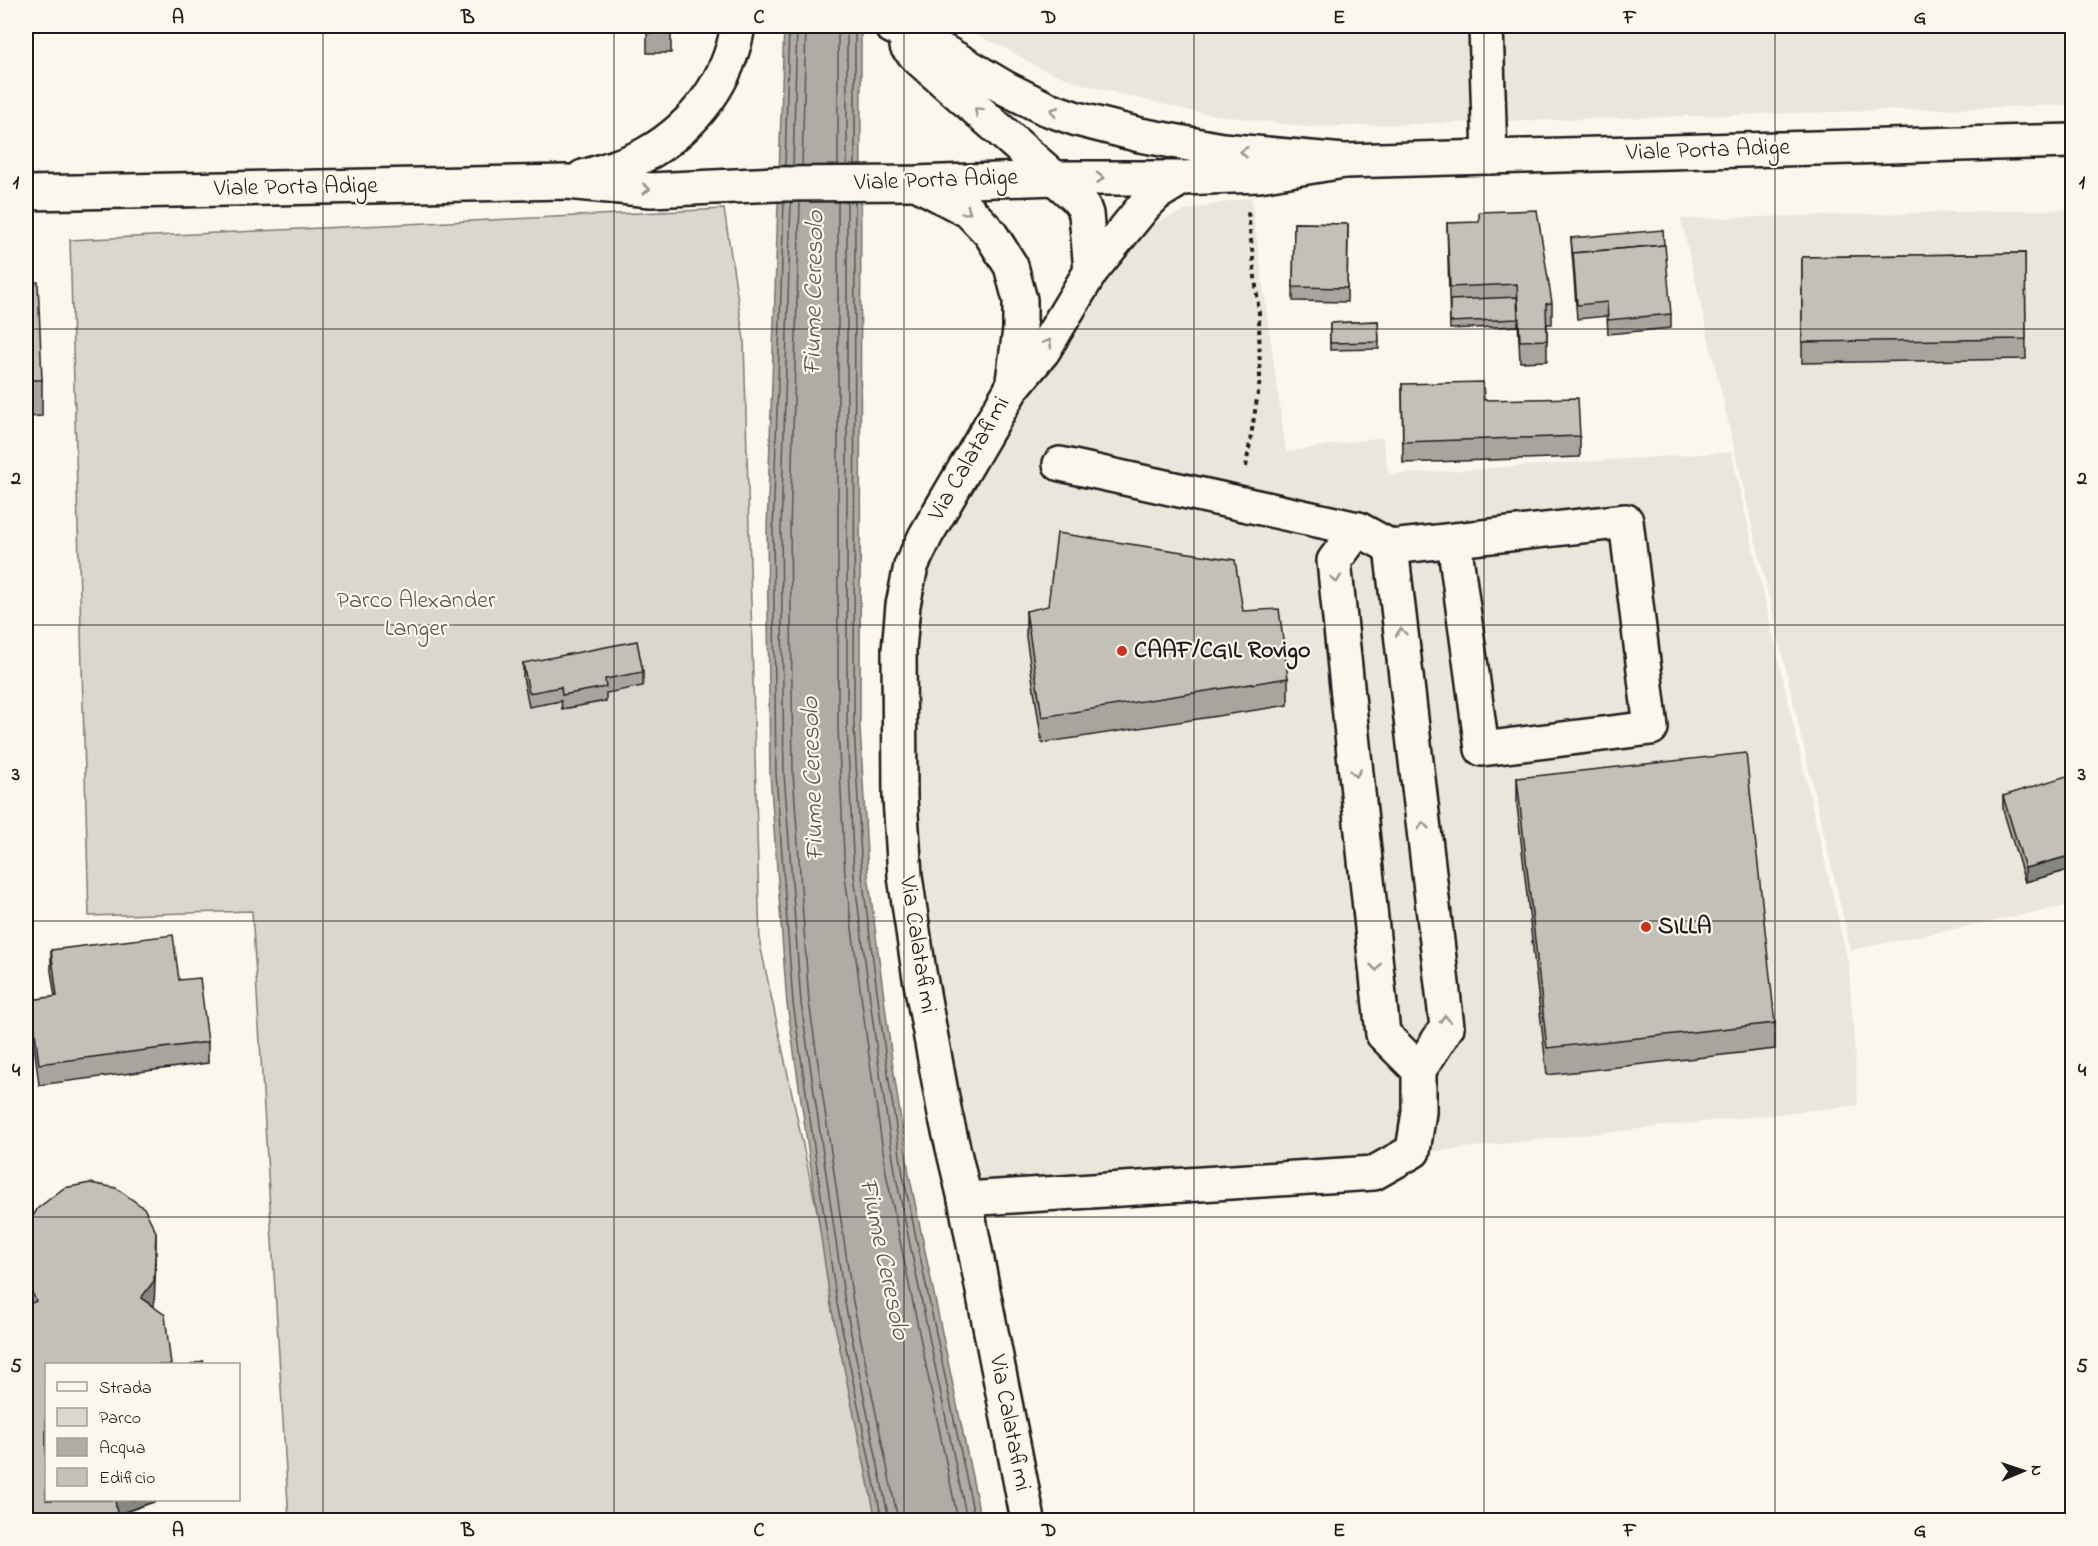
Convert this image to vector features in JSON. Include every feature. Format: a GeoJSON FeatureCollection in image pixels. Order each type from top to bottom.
{"type":"FeatureCollection","features":[{"type":"Feature","properties":{"kind":"main road","name":"Viale Porta Adige"},"geometry":{"type":"LineString","coordinates":[[567,182],[624,164],[648,153],[689,121],[711,97],[726,71],[738,26]]}},
{"type":"Feature","properties":{"kind":"main road","name":"Viale Porta Adige"},"geometry":{"type":"LineString","coordinates":[[890,26],[940,50],[979,74],[1035,103],[1077,119],[1175,143],[1222,150],[1344,161],[2073,141]]}},
{"type":"Feature","properties":{"kind":"main road","name":"Viale Porta Adige"},"geometry":{"type":"LineString","coordinates":[[890,26],[918,58],[1054,178]]}},
{"type":"Feature","properties":{"kind":"main road"},"geometry":{"type":"LineString","coordinates":[[1486,26],[1490,157]]}},
{"type":"Feature","properties":{"kind":"main road","name":"Viale Porta Adige"},"geometry":{"type":"LineString","coordinates":[[26,194],[567,182],[651,190],[776,184],[916,183],[1054,178],[1182,178],[1259,175],[1344,161]]}},
{"type":"Feature","properties":{"kind":"main road"},"geometry":{"type":"LineString","coordinates":[[1054,178],[1076,196],[1083,206],[1089,239],[1091,271]]}},
{"type":"Feature","properties":{"kind":"main road","name":"Via Calatafimi"},"geometry":{"type":"LineString","coordinates":[[1028,1521],[939,1082],[919,972],[905,876],[900,798],[899,650],[903,605],[911,566],[926,535],[1012,388],[1043,351],[1091,271],[1144,206],[1156,194],[1182,178]]}},
{"type":"Feature","properties":{"kind":"main road","name":"Via Calatafimi"},"geometry":{"type":"LineString","coordinates":[[916,183],[969,211],[990,233],[1011,266],[1020,300],[1020,330],[1012,388]]}},
{"type":"Feature","properties":{"kind":"main road"},"geometry":{"type":"LineString","coordinates":[[1060,464],[1359,529],[1391,547],[1454,540],[1626,521],[1651,728],[1482,749],[1454,540]]}},
{"type":"Feature","properties":{"kind":"main road"},"geometry":{"type":"LineString","coordinates":[[1359,529],[1334,561],[1383,1034],[1419,1070]]}},
{"type":"Feature","properties":{"kind":"main road"},"geometry":{"type":"LineString","coordinates":[[964,1199],[1374,1173],[1413,1151],[1419,1112],[1419,1070],[1447,1027],[1391,547]]}},
{"type":"Feature","properties":{"kind":"path"},"geometry":{"type":"LineString","coordinates":[[1239,503],[1255,422],[1260,380],[1259,314],[1247,204]]}},
{"type":"Feature","properties":{"kind":"shaded area"},"geometry":{"type":"Polygon","coordinates":[[[962,26],[2072,26],[2072,105],[1307,127],[1195,112],[1089,86],[1041,69],[962,26]]]}},
{"type":"Feature","properties":{"kind":"shaded area"},"geometry":{"type":"Polygon","coordinates":[[[1251,197],[1286,452],[1382,437],[1389,475],[1731,452],[1849,967],[1858,1105],[1372,1158],[976,1208],[949,1052],[914,798],[914,590],[955,495],[1121,234],[1188,210],[1251,197]]]}},
{"type":"Feature","properties":{"kind":"shaded area"},"geometry":{"type":"Polygon","coordinates":[[[2072,209],[2072,905],[1851,950],[1681,219],[2072,209]]]}},
{"type":"Feature","properties":{"kind":"green space","name":"Parco Alexander Langer"},"geometry":{"type":"Polygon","coordinates":[[[724,209],[744,340],[760,944],[883,1520],[289,1520],[252,911],[89,916],[70,240],[724,209]]]}},
{"type":"Feature","properties":{"kind":"water","name":"Fiume Ceresolo"},"geometry":{"type":"Polygon","coordinates":[[[784,26],[861,26],[860,727],[868,874],[909,1174],[981,1520],[876,1520],[831,1306],[787,1004],[770,774],[767,530],[784,26]]]}},
{"type":"Feature","properties":{"kind":"building"},"geometry":{"type":"Polygon","coordinates":[[[647,26],[671,26],[671,33],[647,33],[647,26]]]}},
{"type":"Feature","properties":{"kind":"building"},"geometry":{"type":"Polygon","coordinates":[[[1537,210],[1552,303],[1546,304],[1547,340],[1520,341],[1517,284],[1450,287],[1447,223],[1479,222],[1479,212],[1537,210]]]}},
{"type":"Feature","properties":{"kind":"building"},"geometry":{"type":"Polygon","coordinates":[[[1294,223],[1348,224],[1347,288],[1293,287],[1294,223]]]}},
{"type":"Feature","properties":{"kind":"building"},"geometry":{"type":"Polygon","coordinates":[[[1663,230],[1664,245],[1573,253],[1573,260],[1571,238],[1663,230]]]}},
{"type":"Feature","properties":{"kind":"building"},"geometry":{"type":"Polygon","coordinates":[[[1665,245],[1671,314],[1608,320],[1607,302],[1577,305],[1573,253],[1665,245]]]}},
{"type":"Feature","properties":{"kind":"building"},"geometry":{"type":"Polygon","coordinates":[[[2025,253],[2026,339],[1802,342],[1802,257],[2025,253]]]}},
{"type":"Feature","properties":{"kind":"building"},"geometry":{"type":"Polygon","coordinates":[[[26,282],[38,282],[42,380],[26,380],[26,282]]]}},
{"type":"Feature","properties":{"kind":"building"},"geometry":{"type":"Polygon","coordinates":[[[1517,297],[1518,319],[1450,322],[1450,300],[1517,297]]]}},
{"type":"Feature","properties":{"kind":"building"},"geometry":{"type":"Polygon","coordinates":[[[1378,321],[1379,342],[1330,343],[1330,323],[1378,321]]]}},
{"type":"Feature","properties":{"kind":"building"},"geometry":{"type":"Polygon","coordinates":[[[1483,382],[1484,400],[1578,398],[1580,436],[1403,442],[1402,384],[1483,382]]]}},
{"type":"Feature","properties":{"kind":"building"},"geometry":{"type":"Polygon","coordinates":[[[1057,533],[1235,560],[1243,611],[1279,609],[1288,678],[1042,717],[1026,611],[1048,606],[1057,533]]]}},
{"type":"Feature","properties":{"kind":"building"},"geometry":{"type":"Polygon","coordinates":[[[637,641],[643,672],[605,679],[606,687],[562,695],[561,687],[529,693],[523,663],[637,641]]]}},
{"type":"Feature","properties":{"kind":"building","name":"SILLA"},"geometry":{"type":"Polygon","coordinates":[[[1746,753],[1775,1023],[1547,1048],[1517,778],[1746,753]]]}},
{"type":"Feature","properties":{"kind":"building"},"geometry":{"type":"Polygon","coordinates":[[[2073,774],[2073,855],[2025,868],[2003,796],[2073,774]]]}},
{"type":"Feature","properties":{"kind":"building"},"geometry":{"type":"Polygon","coordinates":[[[173,935],[179,980],[200,978],[208,1042],[39,1064],[31,1000],[57,996],[51,950],[173,935]]]}},
{"type":"Feature","properties":{"kind":"building"},"geometry":{"type":"Polygon","coordinates":[[[90,1183],[116,1188],[144,1208],[156,1232],[154,1281],[141,1298],[165,1315],[171,1363],[45,1363],[45,1501],[115,1501],[118,1521],[26,1521],[26,1306],[36,1301],[26,1280],[26,1227],[38,1208],[64,1188],[90,1183]]]}},
{"type":"Feature","properties":{"kind":"place","name":"CAAF/CGIL Rovigo"},"geometry":{"type":"Point","coordinates":[1122,651]}},
{"type":"Feature","properties":{"kind":"place","name":"SILLA"},"geometry":{"type":"Point","coordinates":[1646,927]}}]}
